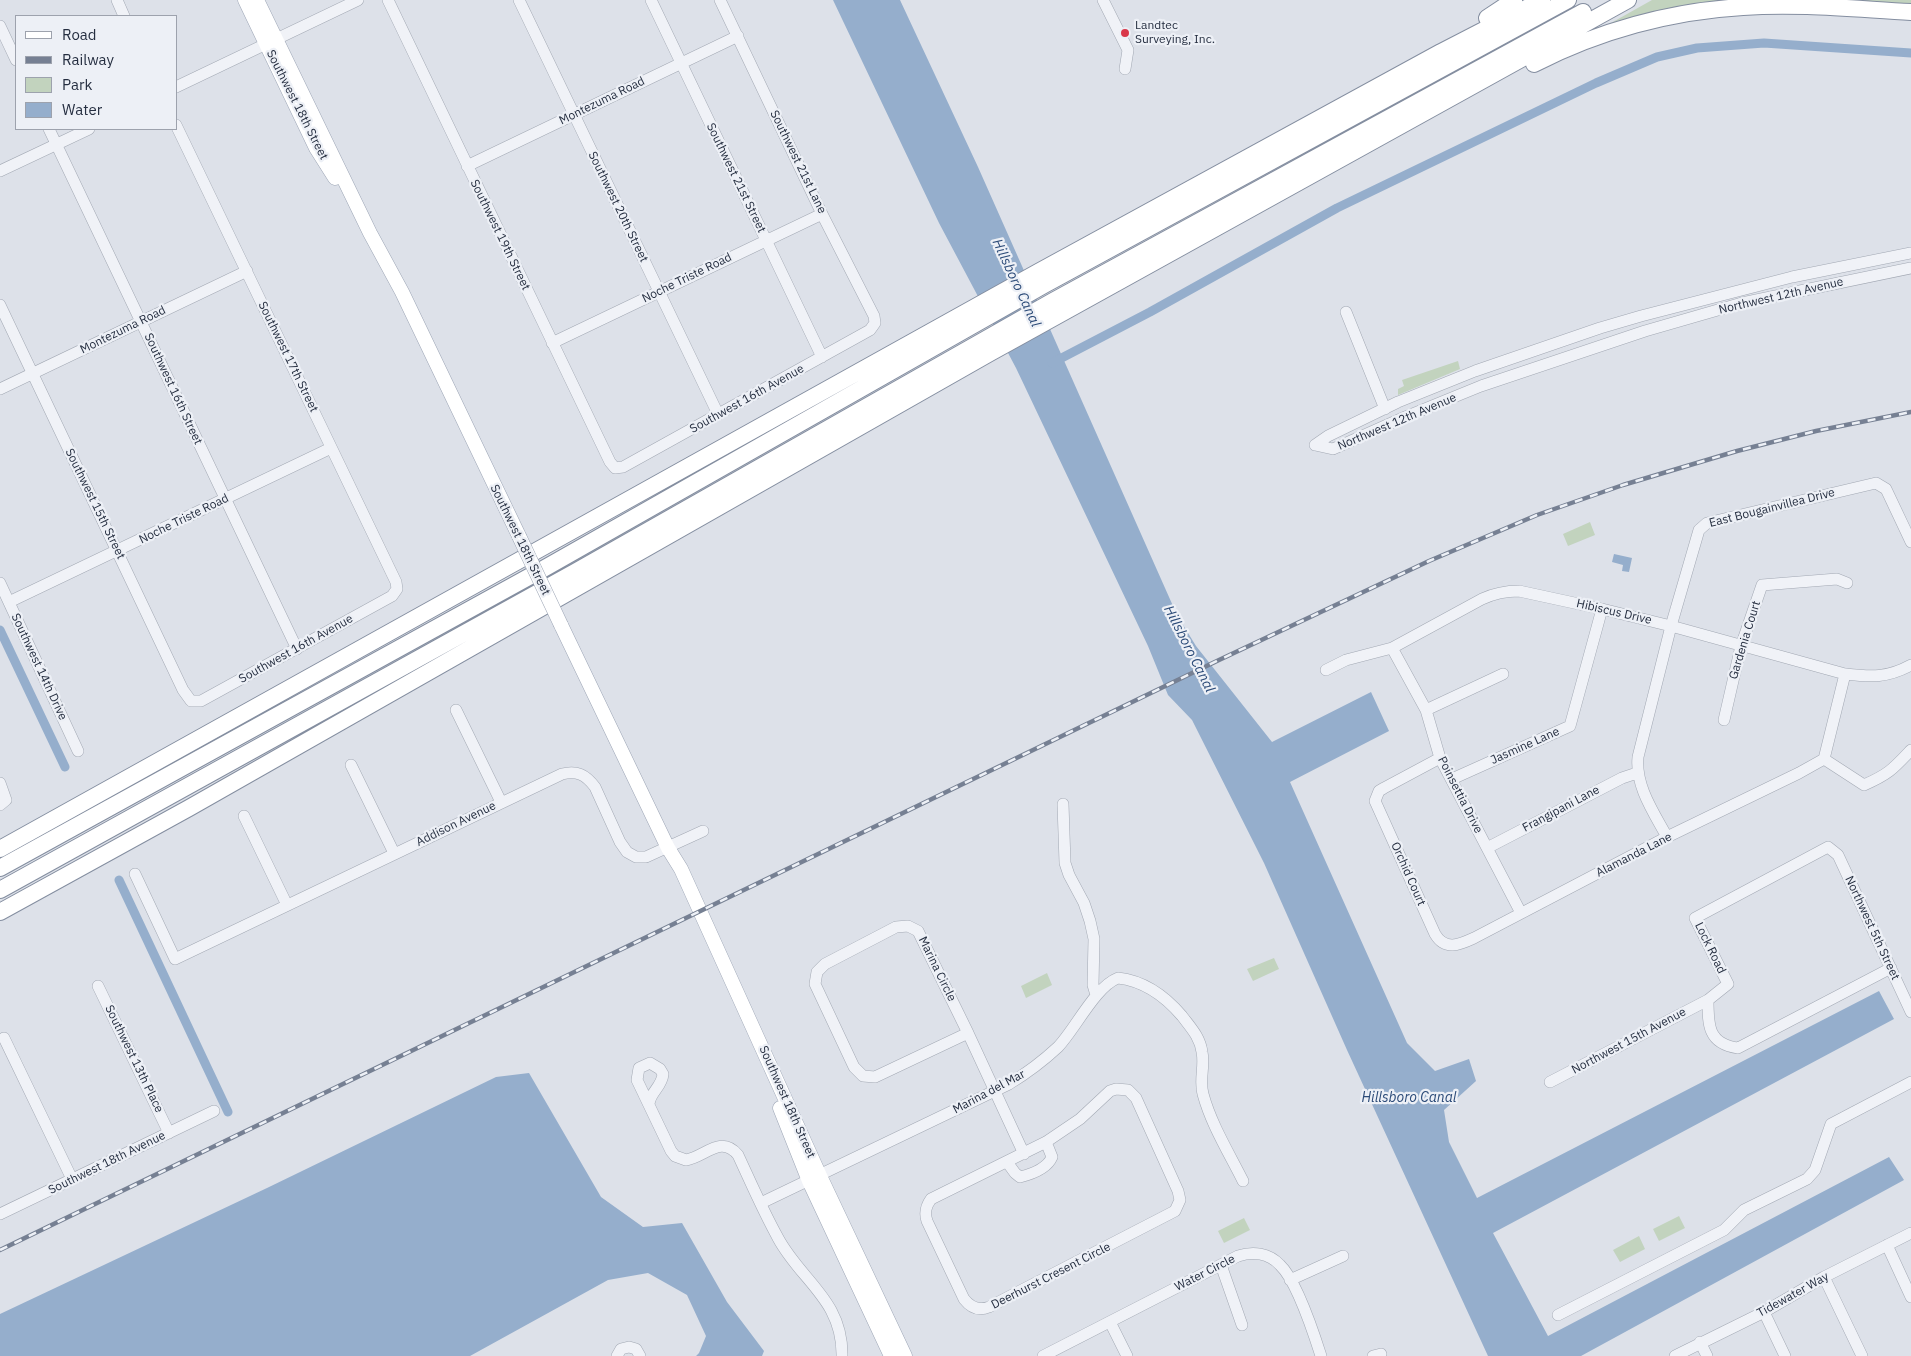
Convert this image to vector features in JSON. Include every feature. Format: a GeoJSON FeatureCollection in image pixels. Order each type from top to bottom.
{"type":"FeatureCollection","features":[{"type":"Feature","properties":{"kind":"highway"},"geometry":{"type":"LineString","coordinates":[[1440,52],[1514,0]]}},
{"type":"Feature","properties":{"kind":"highway"},"geometry":{"type":"LineString","coordinates":[[0,848],[972,317],[1440,52],[1542,0]]}},
{"type":"Feature","properties":{"kind":"highway"},"geometry":{"type":"LineString","coordinates":[[1041,278],[1568,0]]}},
{"type":"Feature","properties":{"kind":"highway"},"geometry":{"type":"LineString","coordinates":[[0,890],[1056,308],[1605,0]]}},
{"type":"Feature","properties":{"kind":"highway"},"geometry":{"type":"LineString","coordinates":[[1056,308],[1392,130],[1628,0]]}},
{"type":"Feature","properties":{"kind":"highway"},"geometry":{"type":"LineString","coordinates":[[1392,130],[1446,112],[1525,68],[1567,49],[1610,33],[1661,19],[1710,10],[1758,6],[1911,12]]}},
{"type":"Feature","properties":{"kind":"highway"},"geometry":{"type":"LineString","coordinates":[[0,868],[545,568],[972,317]]}},
{"type":"Feature","properties":{"kind":"highway"},"geometry":{"type":"LineString","coordinates":[[0,912],[189,808],[987,346]]}},
{"type":"Feature","properties":{"kind":"highway"},"geometry":{"type":"LineString","coordinates":[[0,857],[73,809]]}},
{"type":"Feature","properties":{"kind":"main road","name":"Southwest 18th Street"},"geometry":{"type":"LineString","coordinates":[[245,0],[271,42]]}},
{"type":"Feature","properties":{"kind":"main road","name":"Southwest 18th Street"},"geometry":{"type":"LineString","coordinates":[[257,0],[271,42],[316,148],[370,233],[402,292],[668,848],[676,873],[814,1178],[891,1356]]}},
{"type":"Feature","properties":{"kind":"main road","name":"Southwest 18th Street"},"geometry":{"type":"LineString","coordinates":[[814,1178],[905,1356]]}},
{"type":"Feature","properties":{"kind":"street"},"geometry":{"type":"LineString","coordinates":[[117,0],[124,15]]}},
{"type":"Feature","properties":{"kind":"street"},"geometry":{"type":"LineString","coordinates":[[178,86],[358,0]]}},
{"type":"Feature","properties":{"kind":"street","name":"Southwest 19th Street"},"geometry":{"type":"LineString","coordinates":[[388,0],[552,343],[610,462],[615,468]]}},
{"type":"Feature","properties":{"kind":"street","name":"Southwest 20th Street"},"geometry":{"type":"LineString","coordinates":[[519,0],[718,414]]}},
{"type":"Feature","properties":{"kind":"street","name":"Southwest 21st Street"},"geometry":{"type":"LineString","coordinates":[[651,0],[822,357]]}},
{"type":"Feature","properties":{"kind":"street","name":"Southwest 21st Lane"},"geometry":{"type":"LineString","coordinates":[[720,0],[822,214],[874,316],[875,324]]}},
{"type":"Feature","properties":{"kind":"street"},"geometry":{"type":"LineString","coordinates":[[1109,2],[1128,50],[1125,69]]}},
{"type":"Feature","properties":{"kind":"street"},"geometry":{"type":"LineString","coordinates":[[0,26],[15,58]]}},
{"type":"Feature","properties":{"kind":"street","name":"Montezuma Road"},"geometry":{"type":"LineString","coordinates":[[467,166],[738,36]]}},
{"type":"Feature","properties":{"kind":"street","name":"Southwest 17th Street"},"geometry":{"type":"LineString","coordinates":[[178,128],[398,589]]}},
{"type":"Feature","properties":{"kind":"street","name":"Southwest 16th Street"},"geometry":{"type":"LineString","coordinates":[[49,130],[297,649]]}},
{"type":"Feature","properties":{"kind":"street"},"geometry":{"type":"LineString","coordinates":[[0,171],[87,130]]}},
{"type":"Feature","properties":{"kind":"street","name":"Noche Triste Road"},"geometry":{"type":"LineString","coordinates":[[552,343],[822,214]]}},
{"type":"Feature","properties":{"kind":"street","name":"Northwest 12th Avenue"},"geometry":{"type":"LineString","coordinates":[[1911,253],[1792,277],[1641,316],[1475,371],[1385,409],[1328,436],[1315,446],[1333,449],[1481,386],[1645,331],[1753,301],[1911,268]]}},
{"type":"Feature","properties":{"kind":"street","name":"Montezuma Road"},"geometry":{"type":"LineString","coordinates":[[0,389],[246,271]]}},
{"type":"Feature","properties":{"kind":"street","name":"Southwest 15th Street"},"geometry":{"type":"LineString","coordinates":[[0,305],[183,690],[191,702]]}},
{"type":"Feature","properties":{"kind":"street"},"geometry":{"type":"LineString","coordinates":[[1346,312],[1385,409]]}},
{"type":"Feature","properties":{"kind":"street"},"geometry":{"type":"LineString","coordinates":[[1641,316],[1645,331]]}},
{"type":"Feature","properties":{"kind":"street","name":"Southwest 16th Avenue"},"geometry":{"type":"LineString","coordinates":[[615,468],[623,467],[822,357],[870,330],[875,324]]}},
{"type":"Feature","properties":{"kind":"street","name":"Noche Triste Road"},"geometry":{"type":"LineString","coordinates":[[9,602],[331,448]]}},
{"type":"Feature","properties":{"kind":"street","name":"East Bougainvillea Drive"},"geometry":{"type":"LineString","coordinates":[[1637,773],[1638,757],[1671,626],[1699,530],[1707,523],[1876,483],[1886,489],[1911,542]]}},
{"type":"Feature","properties":{"kind":"street","name":"Gardenia Court"},"geometry":{"type":"LineString","coordinates":[[1724,720],[1741,646],[1762,584],[1836,580],[1847,583]]}},
{"type":"Feature","properties":{"kind":"street","name":"Southwest 14th Drive"},"geometry":{"type":"LineString","coordinates":[[0,583],[78,751]]}},
{"type":"Feature","properties":{"kind":"street","name":"Southwest 16th Avenue"},"geometry":{"type":"LineString","coordinates":[[191,702],[201,701],[297,649],[392,596],[398,589]]}},
{"type":"Feature","properties":{"kind":"street","name":"Hibiscus Drive"},"geometry":{"type":"LineString","coordinates":[[1326,670],[1346,660],[1392,648],[1482,599],[1498,593],[1519,591],[1671,626],[1845,674],[1872,677],[1898,671],[1911,665]]}},
{"type":"Feature","properties":{"kind":"street","name":"Jasmine Lane"},"geometry":{"type":"LineString","coordinates":[[1452,779],[1570,726],[1602,609]]}},
{"type":"Feature","properties":{"kind":"street","name":"Poinsettia Drive"},"geometry":{"type":"LineString","coordinates":[[1392,648],[1426,710],[1440,758],[1521,913]]}},
{"type":"Feature","properties":{"kind":"street"},"geometry":{"type":"LineString","coordinates":[[1426,710],[1504,674]]}},
{"type":"Feature","properties":{"kind":"street"},"geometry":{"type":"LineString","coordinates":[[1845,674],[1824,759],[1864,785],[1882,778],[1895,768],[1911,750]]}},
{"type":"Feature","properties":{"kind":"street"},"geometry":{"type":"LineString","coordinates":[[456,710],[501,802]]}},
{"type":"Feature","properties":{"kind":"street","name":"Orchid Court"},"geometry":{"type":"LineString","coordinates":[[1440,758],[1379,791],[1375,801],[1435,934],[1444,943]]}},
{"type":"Feature","properties":{"kind":"street","name":"Alamanda Lane"},"geometry":{"type":"LineString","coordinates":[[1444,943],[1448,945],[1460,944],[1667,837],[1824,759]]}},
{"type":"Feature","properties":{"kind":"street"},"geometry":{"type":"LineString","coordinates":[[351,765],[394,854]]}},
{"type":"Feature","properties":{"kind":"street","name":"Addison Avenue"},"geometry":{"type":"LineString","coordinates":[[135,874],[176,959],[554,776],[570,772],[577,772],[591,781],[620,842],[627,852],[636,857],[646,857],[704,831]]}},
{"type":"Feature","properties":{"kind":"street"},"geometry":{"type":"LineString","coordinates":[[1637,773],[1639,782],[1667,837]]}},
{"type":"Feature","properties":{"kind":"street","name":"Frangipani Lane"},"geometry":{"type":"LineString","coordinates":[[1487,848],[1622,778],[1637,773]]}},
{"type":"Feature","properties":{"kind":"street"},"geometry":{"type":"LineString","coordinates":[[0,783],[3,803]]}},
{"type":"Feature","properties":{"kind":"street"},"geometry":{"type":"LineString","coordinates":[[1063,804],[1065,862],[1090,921],[1094,939],[1094,985],[1096,996]]}},
{"type":"Feature","properties":{"kind":"street"},"geometry":{"type":"LineString","coordinates":[[244,816],[287,905]]}},
{"type":"Feature","properties":{"kind":"street","name":"Northwest 5th Street"},"geometry":{"type":"LineString","coordinates":[[1828,847],[1838,854],[1911,1012]]}},
{"type":"Feature","properties":{"kind":"street","name":"Lock Road"},"geometry":{"type":"LineString","coordinates":[[1708,1000],[1728,984],[1695,918],[1828,847]]}},
{"type":"Feature","properties":{"kind":"street","name":"Marina Circle"},"geometry":{"type":"LineString","coordinates":[[908,926],[914,928],[922,936],[968,1033],[875,1077],[863,1076],[854,1067],[815,984],[817,972],[825,964],[896,927],[908,926]]}},
{"type":"Feature","properties":{"kind":"street"},"geometry":{"type":"LineString","coordinates":[[1708,1000],[1708,1024],[1716,1039],[1725,1046],[1738,1048],[1891,968]]}},
{"type":"Feature","properties":{"kind":"street","name":"Marina del Mar"},"geometry":{"type":"LineString","coordinates":[[814,1178],[994,1092],[1029,1072],[1058,1047],[1096,996],[1107,984],[1118,978],[1143,985],[1166,998],[1195,1032],[1203,1056],[1202,1092],[1219,1132],[1244,1181]]}},
{"type":"Feature","properties":{"kind":"street","name":"Southwest 13th Place"},"geometry":{"type":"LineString","coordinates":[[98,986],[169,1133]]}},
{"type":"Feature","properties":{"kind":"street","name":"Northwest 15th Avenue"},"geometry":{"type":"LineString","coordinates":[[1550,1082],[1708,1000]]}},
{"type":"Feature","properties":{"kind":"street"},"geometry":{"type":"LineString","coordinates":[[968,1033],[1024,1154]]}},
{"type":"Feature","properties":{"kind":"street"},"geometry":{"type":"LineString","coordinates":[[4,1038],[72,1180]]}},
{"type":"Feature","properties":{"kind":"street"},"geometry":{"type":"LineString","coordinates":[[1558,1315],[1724,1230],[1744,1210],[1807,1179],[1815,1170],[1831,1124],[1911,1082]]}},
{"type":"Feature","properties":{"kind":"street","name":"Deerhurst Cresent Circle"},"geometry":{"type":"LineString","coordinates":[[1122,1089],[1128,1090],[1136,1098],[1178,1191],[1180,1200],[1178,1206],[1171,1215],[989,1308],[978,1309],[968,1304],[964,1299],[927,1221],[926,1209],[931,1199],[1046,1142],[1080,1119],[1110,1092],[1122,1089]]}},
{"type":"Feature","properties":{"kind":"street"},"geometry":{"type":"LineString","coordinates":[[649,1104],[671,1152],[680,1159],[690,1160],[717,1147],[725,1146],[733,1149],[738,1155],[787,1253],[823,1295],[832,1310],[840,1336],[842,1356]]}},
{"type":"Feature","properties":{"kind":"street","name":"Southwest 18th Avenue"},"geometry":{"type":"LineString","coordinates":[[0,1214],[214,1111]]}},
{"type":"Feature","properties":{"kind":"street"},"geometry":{"type":"LineString","coordinates":[[1007,1162],[1020,1177],[1029,1175],[1049,1163],[1052,1157],[1046,1142]]}},
{"type":"Feature","properties":{"kind":"street"},"geometry":{"type":"LineString","coordinates":[[761,1203],[814,1178]]}},
{"type":"Feature","properties":{"kind":"street","name":"Tidewater Way"},"geometry":{"type":"LineString","coordinates":[[1675,1356],[1764,1312],[1824,1277],[1911,1233]]}},
{"type":"Feature","properties":{"kind":"street"},"geometry":{"type":"LineString","coordinates":[[1887,1246],[1911,1297]]}},
{"type":"Feature","properties":{"kind":"street","name":"Water Circle"},"geometry":{"type":"LineString","coordinates":[[1048,1355],[1221,1265],[1244,1254],[1259,1254],[1276,1261],[1285,1270],[1313,1332],[1320,1356]]}},
{"type":"Feature","properties":{"kind":"street"},"geometry":{"type":"LineString","coordinates":[[1290,1280],[1343,1256]]}},
{"type":"Feature","properties":{"kind":"street"},"geometry":{"type":"LineString","coordinates":[[1221,1265],[1242,1325]]}},
{"type":"Feature","properties":{"kind":"street"},"geometry":{"type":"LineString","coordinates":[[1824,1277],[1862,1356]]}},
{"type":"Feature","properties":{"kind":"street"},"geometry":{"type":"LineString","coordinates":[[1764,1312],[1785,1356]]}},
{"type":"Feature","properties":{"kind":"street"},"geometry":{"type":"LineString","coordinates":[[1110,1322],[1127,1356]]}},
{"type":"Feature","properties":{"kind":"street"},"geometry":{"type":"LineString","coordinates":[[1700,1342],[1707,1356]]}},
{"type":"Feature","properties":{"kind":"street"},"geometry":{"type":"LineString","coordinates":[[616,1356],[620,1349],[630,1346],[640,1356]]}},
{"type":"Feature","properties":{"kind":"green space"},"geometry":{"type":"Polygon","coordinates":[[[1652,0],[1911,0],[1911,8],[1750,3],[1595,32],[1652,0]]]}},
{"type":"Feature","properties":{"kind":"green space"},"geometry":{"type":"Polygon","coordinates":[[[1458,361],[1460,369],[1398,395],[1398,389],[1404,386],[1402,380],[1458,361]]]}},
{"type":"Feature","properties":{"kind":"green space"},"geometry":{"type":"Polygon","coordinates":[[[1590,522],[1595,535],[1568,546],[1563,534],[1590,522]]]}},
{"type":"Feature","properties":{"kind":"green space"},"geometry":{"type":"Polygon","coordinates":[[[1274,958],[1279,969],[1253,981],[1247,969],[1274,958]]]}},
{"type":"Feature","properties":{"kind":"green space"},"geometry":{"type":"Polygon","coordinates":[[[1047,973],[1052,985],[1026,998],[1021,986],[1047,973]]]}},
{"type":"Feature","properties":{"kind":"green space"},"geometry":{"type":"Polygon","coordinates":[[[1679,1216],[1685,1228],[1659,1241],[1653,1229],[1679,1216]]]}},
{"type":"Feature","properties":{"kind":"green space"},"geometry":{"type":"Polygon","coordinates":[[[1244,1218],[1250,1230],[1224,1243],[1218,1231],[1244,1218]]]}},
{"type":"Feature","properties":{"kind":"green space"},"geometry":{"type":"Polygon","coordinates":[[[1639,1236],[1645,1249],[1620,1262],[1613,1250],[1639,1236]]]}},
{"type":"Feature","properties":{"kind":"water","name":"Hillsboro Canal"},"geometry":{"type":"Polygon","coordinates":[[[833,0],[900,0],[978,167],[1177,615],[1196,646],[1272,742],[1371,692],[1389,731],[1290,782],[1407,1043],[1435,1071],[1469,1059],[1476,1081],[1444,1110],[1449,1142],[1477,1198],[1879,991],[1894,1019],[1493,1233],[1548,1336],[1889,1157],[1904,1180],[1581,1356],[1488,1356],[1347,1050],[1264,863],[1192,720],[1168,695],[1148,646],[1016,368],[939,223],[833,0]]]}},
{"type":"Feature","properties":{"kind":"water"},"geometry":{"type":"Polygon","coordinates":[[[1614,554],[1632,558],[1629,572],[1622,571],[1623,565],[1612,562],[1614,554]]]}},
{"type":"Feature","properties":{"kind":"water"},"geometry":{"type":"Polygon","coordinates":[[[529,1073],[601,1197],[643,1227],[682,1223],[727,1302],[764,1351],[762,1356],[696,1356],[706,1336],[687,1295],[648,1273],[608,1280],[470,1356],[0,1356],[0,1314],[496,1077],[529,1073]]]}},
{"type":"Feature","properties":{"kind":"waterway"},"geometry":{"type":"LineString","coordinates":[[1052,363],[1150,312],[1337,208],[1596,83],[1657,57],[1697,48],[1764,43],[1911,53]]}},
{"type":"Feature","properties":{"kind":"waterway"},"geometry":{"type":"LineString","coordinates":[[0,630],[65,767]]}},
{"type":"Feature","properties":{"kind":"waterway"},"geometry":{"type":"LineString","coordinates":[[119,880],[228,1112]]}},
{"type":"Feature","properties":{"kind":"railway"},"geometry":{"type":"LineString","coordinates":[[0,1250],[1219,660],[1429,561],[1537,515],[1623,485],[1737,451],[1816,431],[1911,412]]}},
{"type":"Feature","properties":{"kind":"place","name":"Landtec Surveying, Inc."},"geometry":{"type":"Point","coordinates":[1125,33]}}]}
